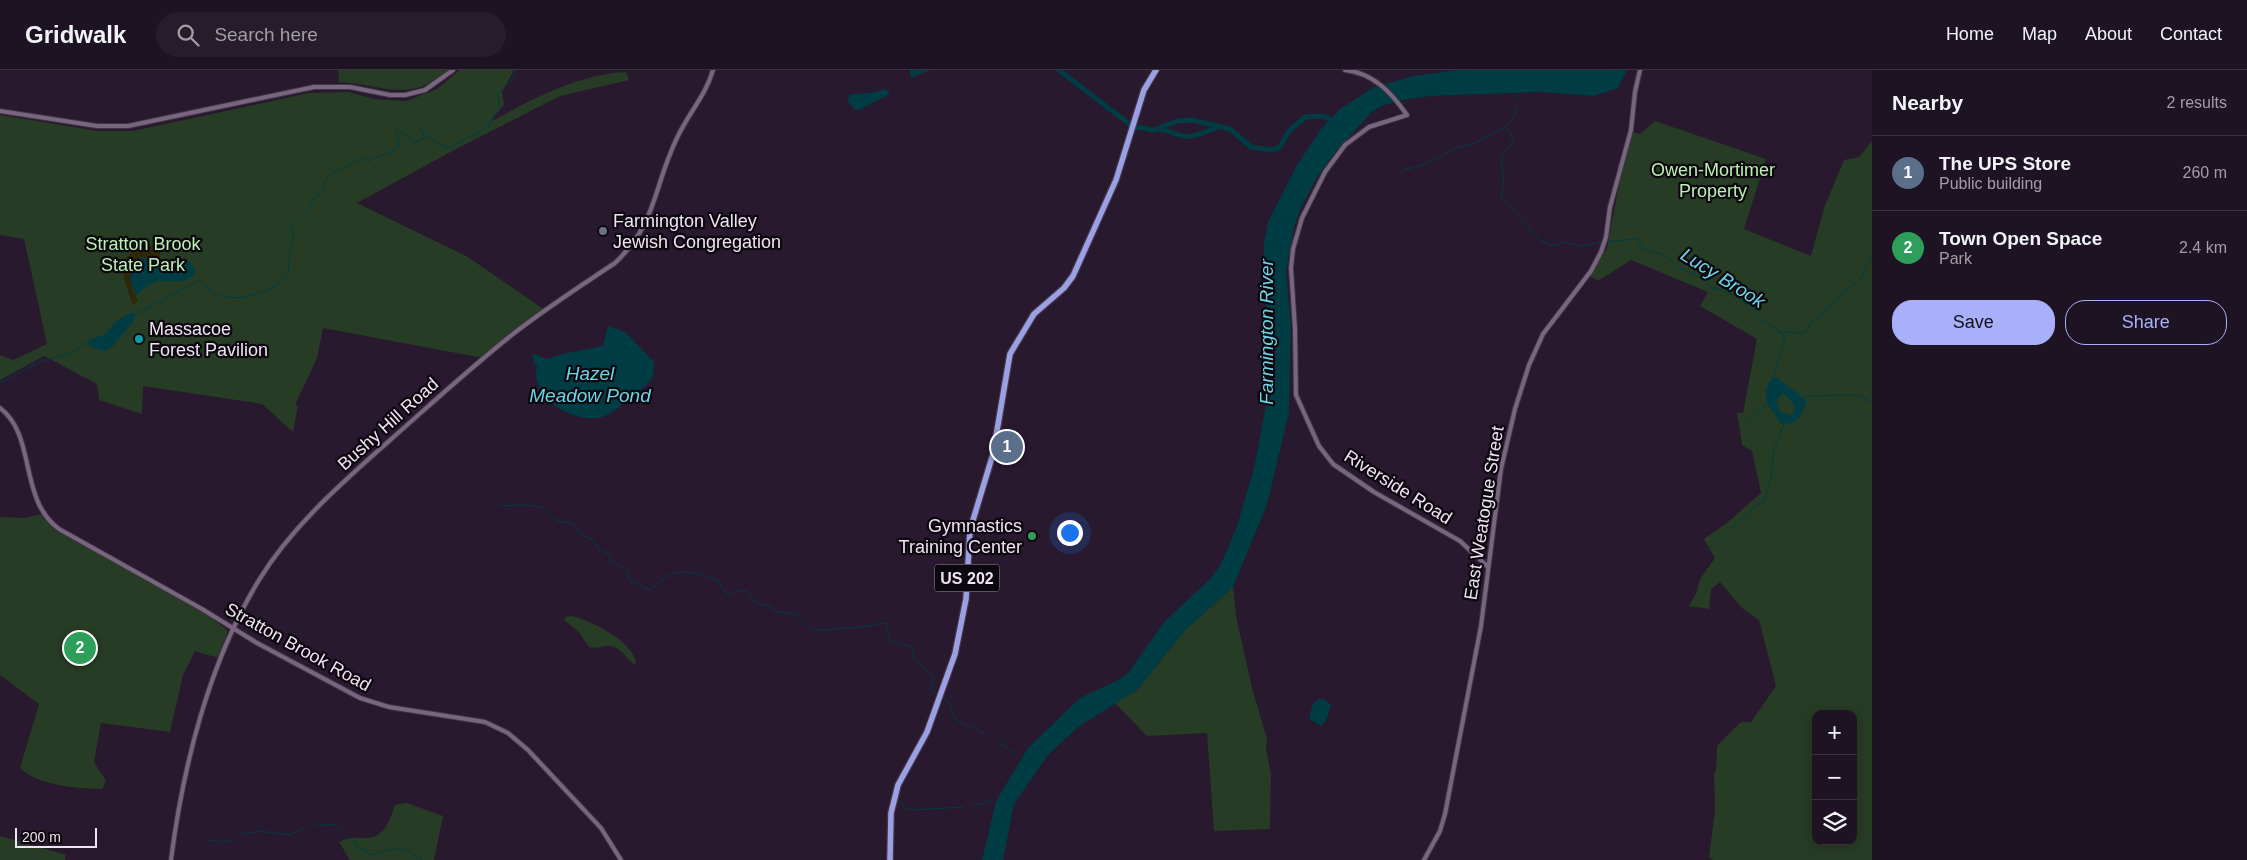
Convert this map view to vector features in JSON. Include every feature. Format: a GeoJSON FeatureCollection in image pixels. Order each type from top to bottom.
{"type":"FeatureCollection","features":[{"type":"Feature","properties":{"kind":"highway","name":"US 202"},"geometry":{"type":"LineString","coordinates":[[890,860],[891,813],[898,785],[927,732],[955,654],[966,599],[970,531],[993,454],[1010,354],[1031,318],[1064,288],[1073,276],[1116,180],[1144,90],[1156,70]]}},
{"type":"Feature","properties":{"kind":"street"},"geometry":{"type":"LineString","coordinates":[[0,111],[97,126],[128,126],[314,87],[350,87],[390,95],[417,93],[433,86],[453,70]]}},
{"type":"Feature","properties":{"kind":"street","name":"Bushy Hill Road"},"geometry":{"type":"LineString","coordinates":[[171,860],[178,804],[186,768],[214,677],[234,630],[259,580],[282,549],[333,492],[512,335],[615,263],[627,251],[647,223],[674,144],[707,86],[713,70]]}},
{"type":"Feature","properties":{"kind":"street","name":"Riverside Road"},"geometry":{"type":"LineString","coordinates":[[1345,70],[1363,74],[1380,84],[1407,115],[1369,127],[1345,146],[1326,172],[1302,218],[1293,249],[1291,268],[1295,329],[1296,395],[1319,446],[1333,464],[1373,491],[1460,541],[1488,567]]}},
{"type":"Feature","properties":{"kind":"street","name":"East Weatogue Street"},"geometry":{"type":"LineString","coordinates":[[1424,860],[1440,831],[1445,814],[1481,626],[1502,459],[1516,403],[1528,365],[1543,334],[1590,271],[1601,252],[1606,237],[1610,207],[1631,130],[1635,92],[1640,70]]}},
{"type":"Feature","properties":{"kind":"street","name":"Stratton Brook Road"},"geometry":{"type":"LineString","coordinates":[[0,408],[10,418],[18,433],[33,490],[42,510],[54,525],[202,609],[234,630],[368,702],[477,720],[498,727],[528,750],[601,828],[621,860]]}},
{"type":"Feature","properties":{"kind":"green space"},"geometry":{"type":"Polygon","coordinates":[[[338,70],[448,70],[434,81],[421,87],[395,90],[339,82],[338,70]]]}},
{"type":"Feature","properties":{"kind":"green space","name":"Stratton Brook State Park"},"geometry":{"type":"Polygon","coordinates":[[[460,70],[514,70],[502,92],[504,105],[496,113],[492,121],[540,96],[591,77],[626,72],[629,80],[560,96],[458,148],[357,203],[468,257],[545,310],[512,332],[483,358],[323,328],[317,358],[295,405],[298,406],[293,432],[262,404],[143,386],[142,414],[99,400],[97,384],[44,356],[0,380],[0,355],[13,360],[47,344],[24,239],[0,235],[0,115],[98,131],[133,131],[309,93],[349,92],[374,99],[406,101],[437,89],[460,70]]]}},
{"type":"Feature","properties":{"kind":"green space","name":"Owen-Mortimer Property"},"geometry":{"type":"Polygon","coordinates":[[[1655,121],[1766,159],[1744,229],[1811,256],[1824,208],[1844,160],[1859,157],[1872,141],[1872,860],[1713,860],[1709,857],[1715,810],[1714,774],[1716,771],[1717,746],[1741,722],[1751,722],[1776,686],[1759,620],[1742,608],[1720,582],[1711,589],[1709,609],[1689,606],[1697,591],[1700,579],[1715,558],[1704,539],[1728,522],[1761,493],[1752,451],[1742,445],[1737,412],[1743,413],[1757,339],[1700,306],[1708,292],[1631,260],[1598,281],[1590,276],[1607,248],[1620,180],[1633,132],[1640,134],[1655,121]]]}},
{"type":"Feature","properties":{"kind":"green space"},"geometry":{"type":"Polygon","coordinates":[[[41,514],[54,529],[144,577],[204,612],[228,631],[218,658],[195,651],[183,675],[170,732],[101,723],[94,762],[106,781],[102,789],[58,785],[27,774],[20,768],[39,704],[0,675],[0,517],[25,518],[41,514]]]}},
{"type":"Feature","properties":{"kind":"green space"},"geometry":{"type":"Polygon","coordinates":[[[1233,587],[1236,616],[1252,688],[1267,739],[1266,748],[1271,775],[1270,829],[1214,831],[1207,733],[1147,736],[1115,703],[1137,690],[1185,630],[1233,587]]]}},
{"type":"Feature","properties":{"kind":"green space"},"geometry":{"type":"Polygon","coordinates":[[[572,616],[600,627],[621,641],[634,657],[636,665],[614,647],[589,647],[579,632],[564,620],[566,617],[572,616]]]}},
{"type":"Feature","properties":{"kind":"green space"},"geometry":{"type":"Polygon","coordinates":[[[407,803],[443,816],[434,860],[350,860],[339,842],[350,838],[366,838],[377,835],[382,832],[388,822],[395,805],[407,803]]]}},
{"type":"Feature","properties":{"kind":"green space"},"geometry":{"type":"Polygon","coordinates":[[[0,836],[66,855],[65,860],[0,860],[0,836]]]}},
{"type":"Feature","properties":{"kind":"sand"},"geometry":{"type":"Polygon","coordinates":[[[148,246],[160,248],[160,260],[141,257],[132,289],[138,301],[133,305],[126,286],[123,269],[129,255],[136,250],[148,246]]]}},
{"type":"Feature","properties":{"kind":"water"},"geometry":{"type":"Polygon","coordinates":[[[910,70],[930,70],[911,78],[910,70]]]}},
{"type":"Feature","properties":{"kind":"water"},"geometry":{"type":"Polygon","coordinates":[[[1458,70],[1627,70],[1618,88],[1594,96],[1541,92],[1431,96],[1381,106],[1373,111],[1337,150],[1318,176],[1302,205],[1294,227],[1286,272],[1291,325],[1289,412],[1267,505],[1233,587],[1185,630],[1137,690],[1078,727],[1048,755],[1014,804],[1003,860],[982,860],[996,801],[1028,748],[1080,698],[1118,680],[1128,673],[1165,621],[1210,579],[1221,564],[1237,526],[1254,468],[1266,405],[1270,345],[1264,288],[1264,243],[1268,222],[1297,165],[1321,129],[1340,109],[1374,87],[1414,76],[1458,70]]]}},
{"type":"Feature","properties":{"kind":"water"},"geometry":{"type":"Polygon","coordinates":[[[886,89],[890,94],[859,110],[854,109],[847,100],[850,94],[870,93],[886,89]]]}},
{"type":"Feature","properties":{"kind":"water"},"geometry":{"type":"Polygon","coordinates":[[[141,257],[159,260],[187,260],[194,267],[195,272],[184,281],[159,281],[153,283],[136,295],[130,280],[131,264],[141,257]]]}},
{"type":"Feature","properties":{"kind":"water"},"geometry":{"type":"Polygon","coordinates":[[[133,312],[135,319],[113,346],[105,351],[91,347],[88,343],[89,340],[106,334],[117,321],[133,312]]]}},
{"type":"Feature","properties":{"kind":"water","name":"Hazel Meadow Pond"},"geometry":{"type":"Polygon","coordinates":[[[608,326],[625,332],[654,362],[652,379],[623,404],[602,417],[579,417],[567,413],[547,398],[540,388],[536,377],[537,366],[533,361],[533,354],[547,359],[603,346],[608,326]]]}},
{"type":"Feature","properties":{"kind":"water"},"geometry":{"type":"Polygon","coordinates":[[[1776,377],[1806,400],[1802,414],[1795,421],[1786,424],[1780,423],[1770,408],[1766,394],[1770,380],[1776,377]],[[1784,393],[1778,397],[1777,404],[1781,412],[1794,414],[1794,404],[1784,393]]]}},
{"type":"Feature","properties":{"kind":"water"},"geometry":{"type":"Polygon","coordinates":[[[1319,699],[1324,699],[1331,705],[1326,721],[1321,726],[1309,719],[1313,703],[1319,699]]]}},
{"type":"Feature","properties":{"kind":"waterway"},"geometry":{"type":"LineString","coordinates":[[134,315],[199,281],[215,294],[236,298],[257,294],[276,285],[289,272],[288,261],[294,233],[291,227],[311,205],[314,198],[323,193],[328,176],[362,158],[369,161],[397,149],[400,146],[396,132],[405,133],[414,143],[425,138],[420,128],[436,143],[448,148],[490,126],[491,119],[500,110],[498,93],[513,78],[516,70]]}},
{"type":"Feature","properties":{"kind":"waterway"},"geometry":{"type":"LineString","coordinates":[[1059,70],[1128,123],[1137,127],[1153,130],[1177,121],[1193,120],[1230,129],[1251,147],[1271,150],[1279,148],[1289,131],[1305,117],[1324,116],[1336,122]]}},
{"type":"Feature","properties":{"kind":"waterway","name":"Lucy Brook"},"geometry":{"type":"LineString","coordinates":[[1517,100],[1518,93]]}},
{"type":"Feature","properties":{"kind":"waterway","name":"Lucy Brook"},"geometry":{"type":"LineString","coordinates":[[1517,105],[1513,119],[1505,127],[1511,134],[1513,142],[1501,157],[1504,185],[1501,197],[1540,240],[1554,246],[1562,242],[1583,246],[1602,242]]}},
{"type":"Feature","properties":{"kind":"waterway"},"geometry":{"type":"LineString","coordinates":[[1161,130],[1189,136],[1219,126]]}},
{"type":"Feature","properties":{"kind":"waterway"},"geometry":{"type":"LineString","coordinates":[[1401,174],[1405,169],[1426,164],[1458,147],[1470,145],[1487,137],[1504,127]]}},
{"type":"Feature","properties":{"kind":"waterway","name":"Lucy Brook"},"geometry":{"type":"LineString","coordinates":[[1607,242],[1637,239],[1643,249],[1664,255],[1678,267],[1705,279],[1711,288],[1723,290],[1749,305],[1764,321],[1777,329],[1785,338],[1773,378]]}},
{"type":"Feature","properties":{"kind":"waterway"},"geometry":{"type":"LineString","coordinates":[[1779,332],[1805,333],[1814,319],[1828,310],[1839,296],[1862,278],[1864,269],[1872,258]]}},
{"type":"Feature","properties":{"kind":"waterway"},"geometry":{"type":"LineString","coordinates":[[0,383],[42,361],[71,353],[84,344],[90,343]]}},
{"type":"Feature","properties":{"kind":"waterway","name":"Lucy Brook"},"geometry":{"type":"LineString","coordinates":[[1804,396],[1856,395],[1872,402]]}},
{"type":"Feature","properties":{"kind":"waterway"},"geometry":{"type":"LineString","coordinates":[[1746,423],[1767,405]]}},
{"type":"Feature","properties":{"kind":"waterway"},"geometry":{"type":"LineString","coordinates":[[1707,551],[1756,506],[1764,501],[1771,478],[1774,450],[1784,424]]}},
{"type":"Feature","properties":{"kind":"waterway"},"geometry":{"type":"LineString","coordinates":[[500,506],[522,505],[539,507],[543,508],[554,519],[572,524],[579,534],[592,539],[599,549],[608,554],[612,562],[627,569],[629,580],[650,590],[674,573],[694,573],[718,580],[726,593],[730,595],[735,591],[746,591],[757,603],[770,606],[776,612],[796,614],[810,628],[830,629],[868,626],[880,623],[887,624],[890,641],[912,647],[914,659],[934,677],[930,688],[937,694]]}},
{"type":"Feature","properties":{"kind":"waterway"},"geometry":{"type":"LineString","coordinates":[[944,698],[950,704],[955,719],[986,734]]}},
{"type":"Feature","properties":{"kind":"waterway"},"geometry":{"type":"LineString","coordinates":[[995,738],[1017,756]]}},
{"type":"Feature","properties":{"kind":"waterway"},"geometry":{"type":"LineString","coordinates":[[899,800],[905,808],[913,810],[964,807]]}},
{"type":"Feature","properties":{"kind":"waterway"},"geometry":{"type":"LineString","coordinates":[[971,805],[986,803],[990,800]]}},
{"type":"Feature","properties":{"kind":"waterway"},"geometry":{"type":"LineString","coordinates":[[316,826],[333,824],[342,829]]}},
{"type":"Feature","properties":{"kind":"waterway"},"geometry":{"type":"LineString","coordinates":[[242,834],[260,831],[289,835],[304,828]]}},
{"type":"Feature","properties":{"kind":"waterway"},"geometry":{"type":"LineString","coordinates":[[351,837],[358,848],[366,851],[369,855],[399,848],[409,851],[422,860]]}},
{"type":"Feature","properties":{"kind":"waterway"},"geometry":{"type":"LineString","coordinates":[[208,840],[225,842],[234,840]]}},
{"type":"Feature","properties":{"kind":"place","name":"Farmington Valley Jewish Congregation"},"geometry":{"type":"Point","coordinates":[603,231]}},
{"type":"Feature","properties":{"kind":"place","name":"Massacoe Forest Pavilion"},"geometry":{"type":"Point","coordinates":[139,339]}},
{"type":"Feature","properties":{"kind":"place","name":"The UPS Store"},"geometry":{"type":"Point","coordinates":[1007,447]}},
{"type":"Feature","properties":{"kind":"place","name":"Gymnastics Training Center"},"geometry":{"type":"Point","coordinates":[1032,536]}},
{"type":"Feature","properties":{"kind":"place","name":"Town Open Space"},"geometry":{"type":"Point","coordinates":[80,648]}},
{"type":"Feature","properties":{"kind":"water label","name":"Farmington River"},"geometry":{"type":"Point","coordinates":[1266,332]}}]}
